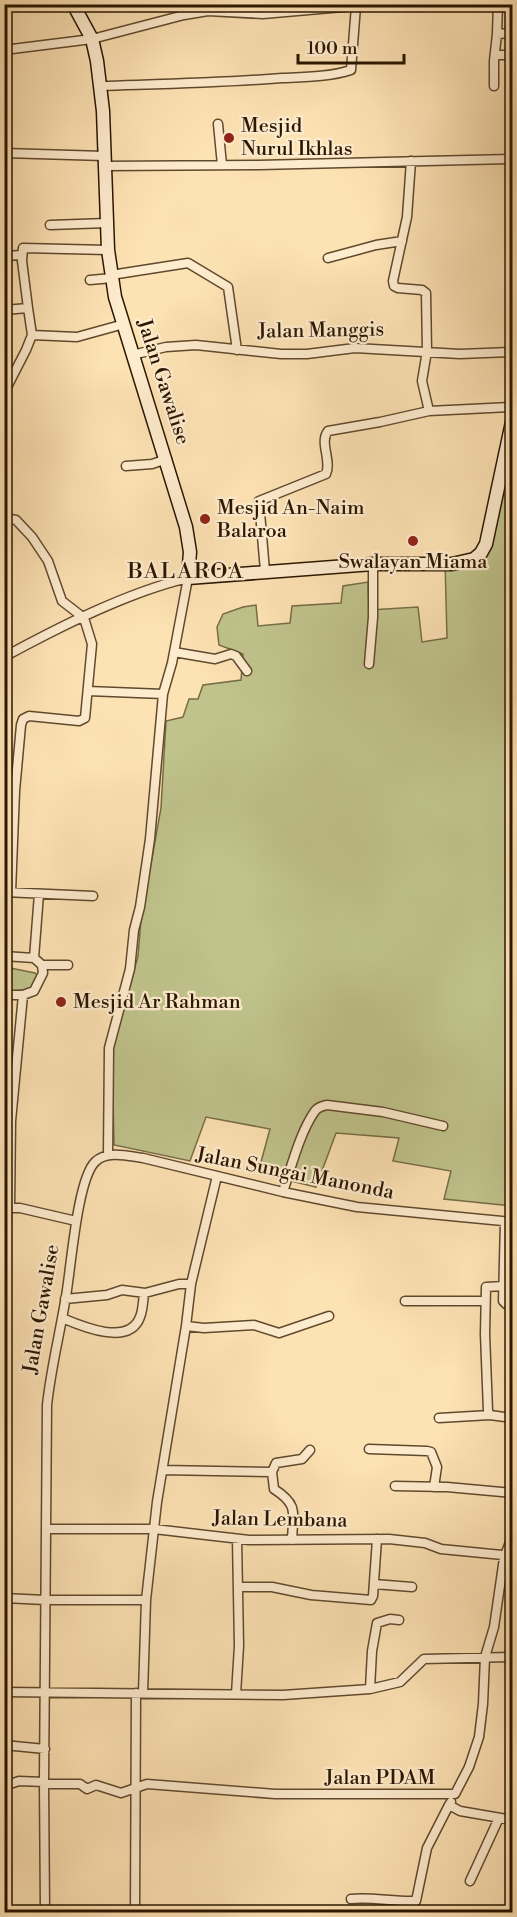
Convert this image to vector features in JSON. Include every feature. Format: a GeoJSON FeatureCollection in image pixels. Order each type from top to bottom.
{"type":"FeatureCollection","features":[{"type":"Feature","properties":{"kind":"street","name":"Jalan Gawalise"},"geometry":{"type":"LineString","coordinates":[[45,1912],[45,1600],[48,1394],[66,1299],[76,1221],[87,1177],[93,1164],[99,1158],[108,1155],[109,1048],[130,969],[134,930],[140,907],[150,839],[163,694],[174,652],[188,578],[190,552],[188,534],[167,459],[132,355],[111,276],[101,86],[92,39],[73,4]]}},
{"type":"Feature","properties":{"kind":"street"},"geometry":{"type":"LineString","coordinates":[[180,4],[184,15]]}},
{"type":"Feature","properties":{"kind":"street"},"geometry":{"type":"LineString","coordinates":[[208,11],[217,4]]}},
{"type":"Feature","properties":{"kind":"street"},"geometry":{"type":"LineString","coordinates":[[4,50],[92,39],[208,11],[263,14],[377,4]]}},
{"type":"Feature","properties":{"kind":"street"},"geometry":{"type":"LineString","coordinates":[[494,86],[498,4]]}},
{"type":"Feature","properties":{"kind":"street"},"geometry":{"type":"LineString","coordinates":[[101,86],[222,83],[346,72],[351,70],[356,6]]}},
{"type":"Feature","properties":{"kind":"street"},"geometry":{"type":"LineString","coordinates":[[497,34],[513,33]]}},
{"type":"Feature","properties":{"kind":"street"},"geometry":{"type":"LineString","coordinates":[[495,55],[513,55]]}},
{"type":"Feature","properties":{"kind":"street"},"geometry":{"type":"LineString","coordinates":[[218,124],[222,165]]}},
{"type":"Feature","properties":{"kind":"street"},"geometry":{"type":"LineString","coordinates":[[4,153],[104,161],[222,165],[513,159]]}},
{"type":"Feature","properties":{"kind":"street"},"geometry":{"type":"LineString","coordinates":[[411,161],[407,217],[393,282],[394,286],[422,290],[426,293],[427,351],[422,381],[429,411]]}},
{"type":"Feature","properties":{"kind":"street"},"geometry":{"type":"LineString","coordinates":[[50,225],[107,223]]}},
{"type":"Feature","properties":{"kind":"street"},"geometry":{"type":"LineString","coordinates":[[328,258],[376,245],[402,242]]}},
{"type":"Feature","properties":{"kind":"street"},"geometry":{"type":"LineString","coordinates":[[4,393],[32,335],[22,250],[25,248],[108,250]]}},
{"type":"Feature","properties":{"kind":"street"},"geometry":{"type":"LineString","coordinates":[[4,256],[22,255]]}},
{"type":"Feature","properties":{"kind":"street"},"geometry":{"type":"LineString","coordinates":[[90,280],[185,263],[191,264],[228,287],[237,350]]}},
{"type":"Feature","properties":{"kind":"street"},"geometry":{"type":"LineString","coordinates":[[4,310],[28,308]]}},
{"type":"Feature","properties":{"kind":"street"},"geometry":{"type":"LineString","coordinates":[[32,335],[77,337],[124,324]]}},
{"type":"Feature","properties":{"kind":"street","name":"Jalan Manggis"},"geometry":{"type":"LineString","coordinates":[[132,355],[180,345],[216,346],[281,354],[307,354],[355,348],[459,354],[513,352]]}},
{"type":"Feature","properties":{"kind":"street"},"geometry":{"type":"LineString","coordinates":[[265,571],[259,501],[326,474],[328,468],[324,437],[326,432],[429,411],[513,407]]}},
{"type":"Feature","properties":{"kind":"street"},"geometry":{"type":"LineString","coordinates":[[4,657],[84,618],[158,586],[188,578],[373,564],[452,564],[474,559],[486,544],[513,422]]}},
{"type":"Feature","properties":{"kind":"street"},"geometry":{"type":"LineString","coordinates":[[126,466],[152,464],[167,459]]}},
{"type":"Feature","properties":{"kind":"street"},"geometry":{"type":"LineString","coordinates":[[4,518],[16,520],[32,537],[48,561],[62,601],[84,618],[92,644],[85,716],[81,721],[29,717],[23,719],[8,892],[93,896]]}},
{"type":"Feature","properties":{"kind":"street"},"geometry":{"type":"LineString","coordinates":[[369,664],[373,617],[373,564]]}},
{"type":"Feature","properties":{"kind":"street"},"geometry":{"type":"LineString","coordinates":[[174,652],[215,659],[231,654],[236,656],[246,671]]}},
{"type":"Feature","properties":{"kind":"street"},"geometry":{"type":"LineString","coordinates":[[88,691],[163,694]]}},
{"type":"Feature","properties":{"kind":"street"},"geometry":{"type":"LineString","coordinates":[[4,789],[15,791]]}},
{"type":"Feature","properties":{"kind":"street"},"geometry":{"type":"LineString","coordinates":[[34,958],[39,894]]}},
{"type":"Feature","properties":{"kind":"street"},"geometry":{"type":"LineString","coordinates":[[4,956],[34,958],[42,965],[68,965]]}},
{"type":"Feature","properties":{"kind":"street"},"geometry":{"type":"LineString","coordinates":[[4,995],[23,995],[34,991],[43,973],[42,965]]}},
{"type":"Feature","properties":{"kind":"street"},"geometry":{"type":"LineString","coordinates":[[23,995],[8,1120],[7,1209],[20,1208],[76,1221]]}},
{"type":"Feature","properties":{"kind":"street"},"geometry":{"type":"LineString","coordinates":[[283,1192],[298,1147],[315,1111],[320,1106],[383,1112],[443,1126]]}},
{"type":"Feature","properties":{"kind":"street","name":"Jalan Sungai Manonda"},"geometry":{"type":"LineString","coordinates":[[108,1155],[143,1158],[283,1192],[357,1207],[509,1222]]}},
{"type":"Feature","properties":{"kind":"street"},"geometry":{"type":"LineString","coordinates":[[135,1912],[134,1840],[146,1600],[154,1529],[186,1326],[190,1284],[217,1176]]}},
{"type":"Feature","properties":{"kind":"street"},"geometry":{"type":"LineString","coordinates":[[509,1222],[504,1303],[513,1304]]}},
{"type":"Feature","properties":{"kind":"street"},"geometry":{"type":"LineString","coordinates":[[66,1299],[107,1295],[122,1290],[144,1293],[190,1284]]}},
{"type":"Feature","properties":{"kind":"street"},"geometry":{"type":"LineString","coordinates":[[490,1415],[485,1301],[487,1287],[504,1286]]}},
{"type":"Feature","properties":{"kind":"street"},"geometry":{"type":"LineString","coordinates":[[62,1318],[111,1334],[132,1328],[140,1319],[144,1293]]}},
{"type":"Feature","properties":{"kind":"street"},"geometry":{"type":"LineString","coordinates":[[405,1301],[485,1301]]}},
{"type":"Feature","properties":{"kind":"street"},"geometry":{"type":"LineString","coordinates":[[186,1326],[204,1328],[258,1325],[277,1334],[328,1316]]}},
{"type":"Feature","properties":{"kind":"street"},"geometry":{"type":"LineString","coordinates":[[439,1418],[490,1415],[513,1418]]}},
{"type":"Feature","properties":{"kind":"street"},"geometry":{"type":"LineString","coordinates":[[369,1449],[431,1452],[437,1467],[434,1487]]}},
{"type":"Feature","properties":{"kind":"street"},"geometry":{"type":"LineString","coordinates":[[292,1540],[291,1502],[274,1490],[272,1472],[276,1463],[302,1458],[309,1450]]}},
{"type":"Feature","properties":{"kind":"street"},"geometry":{"type":"LineString","coordinates":[[163,1470],[272,1472]]}},
{"type":"Feature","properties":{"kind":"street"},"geometry":{"type":"LineString","coordinates":[[395,1486],[513,1492]]}},
{"type":"Feature","properties":{"kind":"street","name":"Jalan Lembana"},"geometry":{"type":"LineString","coordinates":[[46,1529],[154,1529],[237,1539],[376,1539],[421,1542],[441,1549],[508,1556]]}},
{"type":"Feature","properties":{"kind":"street","name":"Jalan PDAM"},"geometry":{"type":"LineString","coordinates":[[4,1786],[20,1781],[80,1784],[87,1789],[96,1785],[118,1793],[154,1784],[275,1794],[455,1794],[469,1767],[479,1737],[494,1627],[513,1537]]}},
{"type":"Feature","properties":{"kind":"street"},"geometry":{"type":"LineString","coordinates":[[236,1694],[237,1539]]}},
{"type":"Feature","properties":{"kind":"street"},"geometry":{"type":"LineString","coordinates":[[238,1587],[272,1587],[311,1595],[371,1600],[373,1598],[376,1539]]}},
{"type":"Feature","properties":{"kind":"street"},"geometry":{"type":"LineString","coordinates":[[374,1584],[412,1587]]}},
{"type":"Feature","properties":{"kind":"street"},"geometry":{"type":"LineString","coordinates":[[4,1598],[146,1600]]}},
{"type":"Feature","properties":{"kind":"street"},"geometry":{"type":"LineString","coordinates":[[370,1689],[372,1651],[377,1623],[390,1619],[399,1620]]}},
{"type":"Feature","properties":{"kind":"street"},"geometry":{"type":"LineString","coordinates":[[4,1692],[283,1695],[370,1689],[400,1682],[424,1659],[513,1657]]}},
{"type":"Feature","properties":{"kind":"street"},"geometry":{"type":"LineString","coordinates":[[4,1745],[45,1749]]}},
{"type":"Feature","properties":{"kind":"street"},"geometry":{"type":"LineString","coordinates":[[351,1899],[371,1897],[402,1902],[416,1901],[427,1848],[455,1794]]}},
{"type":"Feature","properties":{"kind":"street"},"geometry":{"type":"LineString","coordinates":[[449,1805],[460,1811],[513,1820]]}},
{"type":"Feature","properties":{"kind":"street"},"geometry":{"type":"LineString","coordinates":[[470,1881],[499,1818]]}},
{"type":"Feature","properties":{"kind":"green space"},"geometry":{"type":"Polygon","coordinates":[[[506,457],[512,457],[512,1206],[444,1199],[451,1171],[393,1161],[399,1138],[336,1133],[316,1187],[258,1173],[270,1129],[206,1117],[190,1161],[114,1145],[112,1051],[138,956],[141,919],[161,808],[166,721],[183,717],[189,699],[198,699],[203,685],[241,680],[243,654],[219,645],[217,627],[223,614],[256,605],[258,626],[290,623],[292,606],[341,603],[343,586],[368,582],[369,610],[418,607],[422,642],[447,638],[445,561],[471,554],[493,533],[506,457]]]}},
{"type":"Feature","properties":{"kind":"green space"},"geometry":{"type":"Polygon","coordinates":[[[5,967],[35,973],[38,976],[29,990],[5,991],[5,967]]]}},
{"type":"Feature","properties":{"kind":"place","name":"Mesjid Nurul Ikhlas"},"geometry":{"type":"Point","coordinates":[229,138]}},
{"type":"Feature","properties":{"kind":"place","name":"Mesjid An-Naim Balaroa"},"geometry":{"type":"Point","coordinates":[205,519]}},
{"type":"Feature","properties":{"kind":"place","name":"Swalayan Miama"},"geometry":{"type":"Point","coordinates":[413,541]}},
{"type":"Feature","properties":{"kind":"place","name":"Mesjid Ar Rahman"},"geometry":{"type":"Point","coordinates":[61,1002]}},
{"type":"Feature","properties":{"kind":"district","name":"BALAROA"},"geometry":{"type":"Point","coordinates":[186,571]}}]}
